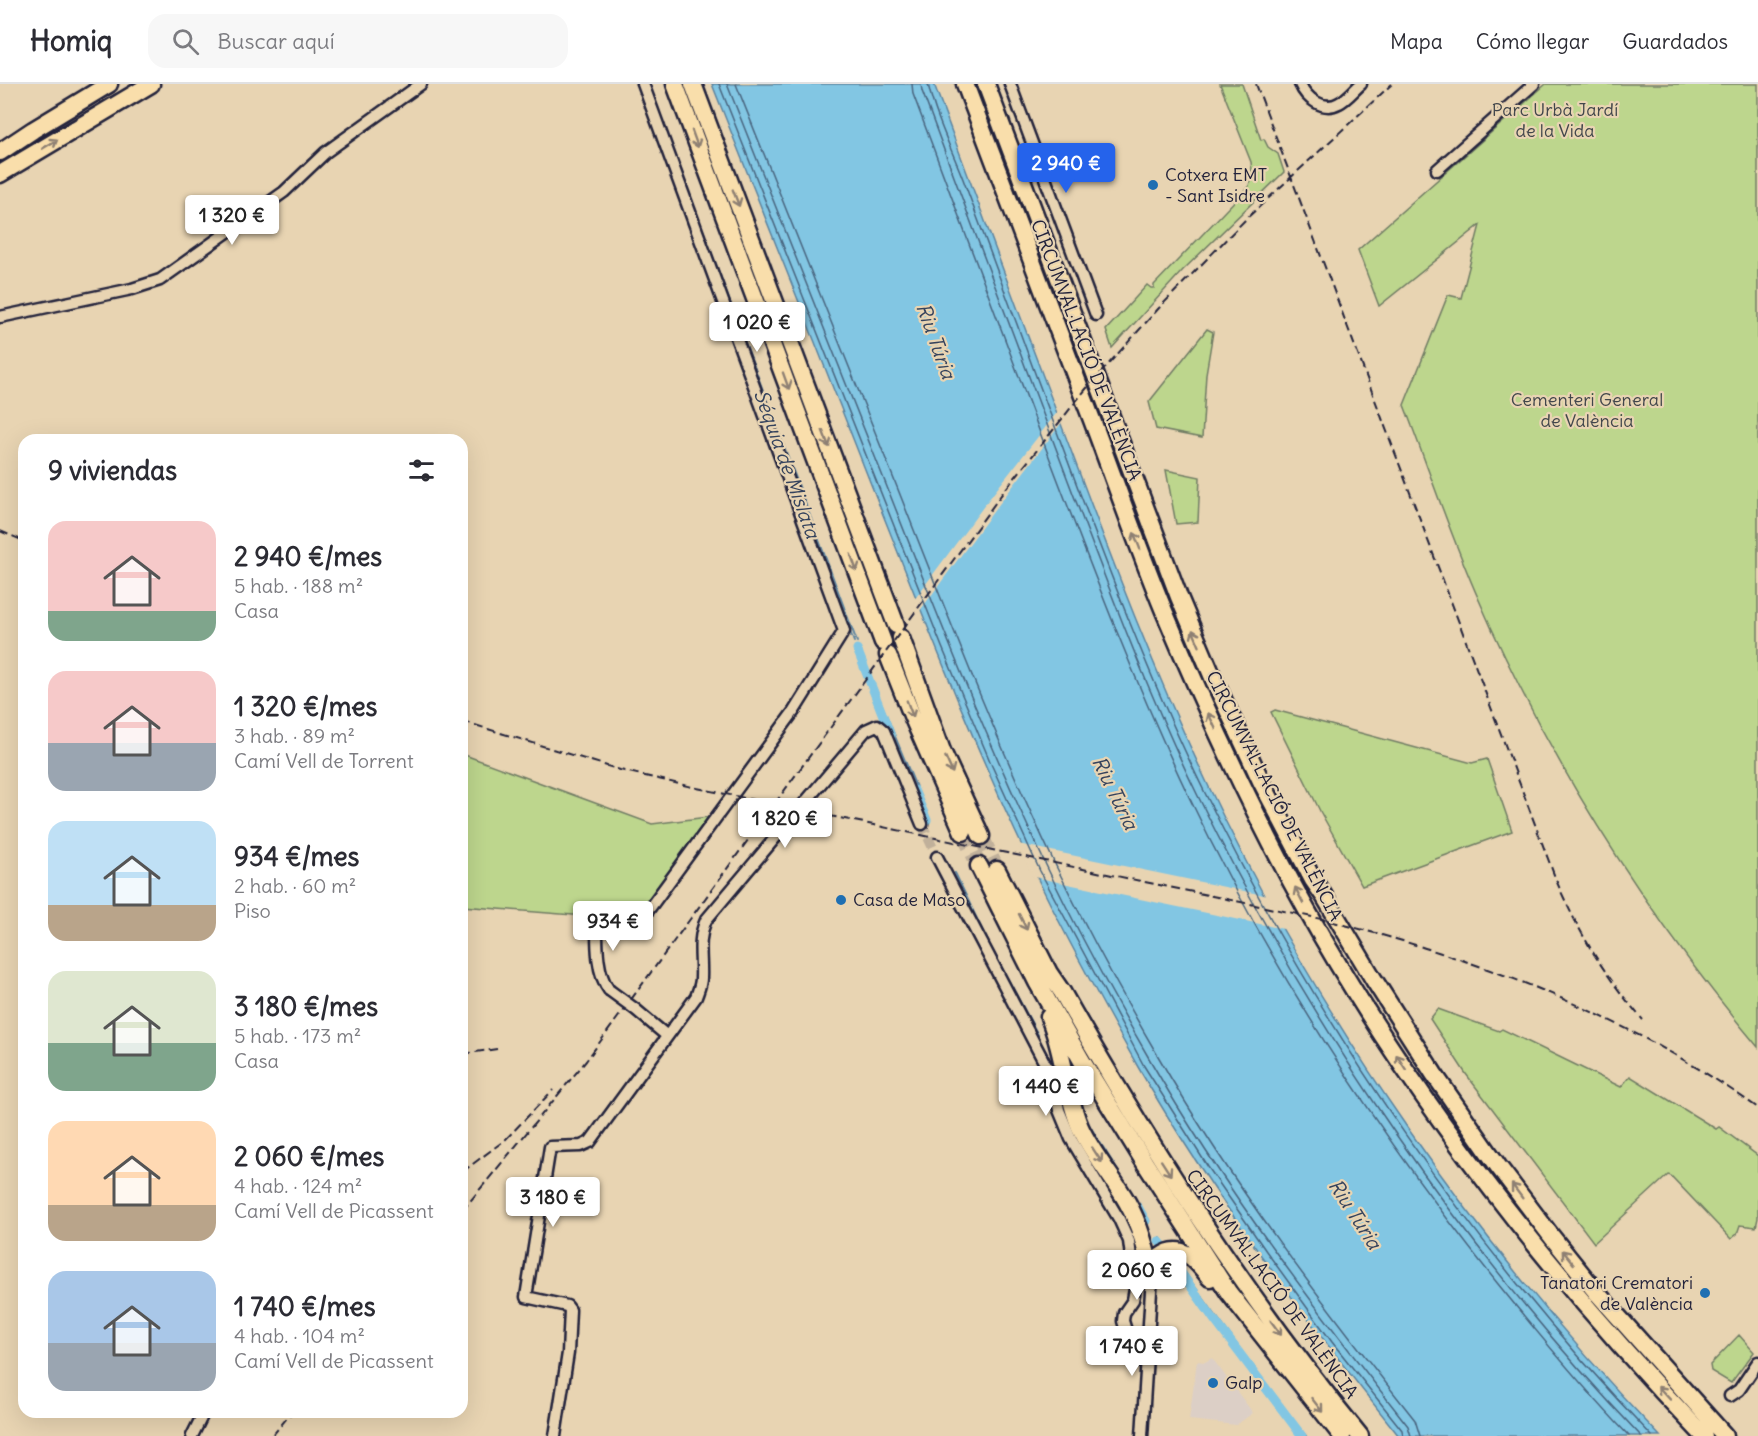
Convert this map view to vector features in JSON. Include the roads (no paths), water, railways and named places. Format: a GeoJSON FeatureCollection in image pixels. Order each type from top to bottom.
{"type":"FeatureCollection","features":[{"type":"Feature","properties":{"kind":"highway"},"geometry":{"type":"LineString","coordinates":[[0,152],[109,84]]}},
{"type":"Feature","properties":{"kind":"highway"},"geometry":{"type":"LineString","coordinates":[[0,174],[151,84]]}},
{"type":"Feature","properties":{"kind":"highway"},"geometry":{"type":"LineString","coordinates":[[675,84],[886,648],[913,718],[963,832]]}},
{"type":"Feature","properties":{"kind":"highway"},"geometry":{"type":"LineString","coordinates":[[693,84],[942,751],[981,836]]}},
{"type":"Feature","properties":{"kind":"highway","name":"CIRCUMVAL·LACIÓ DE VALÈNCIA"},"geometry":{"type":"LineString","coordinates":[[965,84],[1162,606],[1200,694],[1305,907],[1393,1050],[1482,1179],[1535,1247],[1637,1364],[1704,1436]]}},
{"type":"Feature","properties":{"kind":"highway","name":"CIRCUMVAL·LACIÓ DE VALÈNCIA"},"geometry":{"type":"LineString","coordinates":[[986,84],[1179,597],[1214,680],[1262,783],[1313,880],[1434,1074],[1498,1166],[1597,1293],[1725,1436]]}},
{"type":"Feature","properties":{"kind":"highway"},"geometry":{"type":"LineString","coordinates":[[0,143],[33,130]]}},
{"type":"Feature","properties":{"kind":"highway","name":"CIRCUMVAL·LACIÓ DE VALÈNCIA"},"geometry":{"type":"LineString","coordinates":[[979,866],[1043,978],[1062,992],[1149,1141],[1195,1212],[1285,1340],[1360,1436]]}},
{"type":"Feature","properties":{"kind":"highway","name":"CIRCUMVAL·LACIÓ DE VALÈNCIA"},"geometry":{"type":"LineString","coordinates":[[997,870],[1043,978],[1082,1061],[1145,1163],[1220,1275],[1229,1293],[1342,1436]]}},
{"type":"Feature","properties":{"kind":"highway"},"geometry":{"type":"LineString","coordinates":[[1313,880],[1318,899],[1451,1121],[1541,1244],[1548,1260]]}},
{"type":"Feature","properties":{"kind":"highway"},"geometry":{"type":"LineString","coordinates":[[1043,978],[1042,1002],[1053,1028],[1075,1114],[1082,1130],[1135,1217],[1152,1275]]}},
{"type":"Feature","properties":{"kind":"highway"},"geometry":{"type":"LineString","coordinates":[[1152,1275],[1160,1257],[1173,1251],[1182,1252],[1190,1255],[1212,1281],[1229,1293]]}},
{"type":"Feature","properties":{"kind":"highway"},"geometry":{"type":"LineString","coordinates":[[1703,1411],[1718,1419],[1735,1436]]}},
{"type":"Feature","properties":{"kind":"street"},"geometry":{"type":"LineString","coordinates":[[0,317],[132,289],[160,280],[284,192],[326,152],[421,84]]}},
{"type":"Feature","properties":{"kind":"street"},"geometry":{"type":"LineString","coordinates":[[643,84],[844,631],[794,711],[641,921],[597,922],[597,944],[603,982],[609,990],[667,1036]]}},
{"type":"Feature","properties":{"kind":"street"},"geometry":{"type":"LineString","coordinates":[[1010,84],[1096,315]]}},
{"type":"Feature","properties":{"kind":"street"},"geometry":{"type":"LineString","coordinates":[[1300,84],[1308,98],[1328,106],[1338,104],[1361,84]]}},
{"type":"Feature","properties":{"kind":"street"},"geometry":{"type":"LineString","coordinates":[[1437,170],[1534,84]]}},
{"type":"Feature","properties":{"kind":"street"},"geometry":{"type":"LineString","coordinates":[[555,1436],[568,1353],[570,1310],[567,1306],[526,1298],[550,1147],[581,1146],[590,1142],[696,997],[701,981],[699,945],[701,931],[706,920],[866,730],[877,725],[884,731],[922,824]]}},
{"type":"Feature","properties":{"kind":"street"},"geometry":{"type":"LineString","coordinates":[[937,857],[1053,1079],[1059,1110],[1071,1139],[1119,1219],[1131,1250],[1135,1289],[1133,1300],[1124,1314],[1124,1330],[1127,1334],[1149,1338]]}},
{"type":"Feature","properties":{"kind":"street"},"geometry":{"type":"LineString","coordinates":[[1142,1436],[1152,1275]]}},
{"type":"Feature","properties":{"kind":"street"},"geometry":{"type":"LineString","coordinates":[[1730,1396],[1739,1390],[1758,1362]]}},
{"type":"Feature","properties":{"kind":"street"},"geometry":{"type":"LineString","coordinates":[[192,1436],[201,1418]]}},
{"type":"Feature","properties":{"kind":"water","name":"Riu Túria"},"geometry":{"type":"Polygon","coordinates":[[[712,84],[934,84],[1136,619],[1209,787],[1253,875],[1301,962],[1353,1046],[1467,1210],[1593,1364],[1660,1436],[1399,1436],[1295,1302],[1229,1210],[1167,1116],[1138,1067],[1071,946],[1012,825],[932,639],[712,84]]]}},
{"type":"Feature","properties":{"kind":"waterway","name":"Séquia de Mislata"},"geometry":{"type":"LineString","coordinates":[[681,171],[857,642]]}},
{"type":"Feature","properties":{"kind":"waterway","name":"Séquia de Mislata"},"geometry":{"type":"LineString","coordinates":[[849,629],[854,642]]}},
{"type":"Feature","properties":{"kind":"waterway","name":"Séquia de Mislata"},"geometry":{"type":"LineString","coordinates":[[857,649],[891,736]]}},
{"type":"Feature","properties":{"kind":"waterway","name":"Séquia de Mislata"},"geometry":{"type":"LineString","coordinates":[[859,649],[929,819]]}},
{"type":"Feature","properties":{"kind":"waterway","name":"Séquia de Mislata"},"geometry":{"type":"LineString","coordinates":[[914,790],[927,820]]}},
{"type":"Feature","properties":{"kind":"waterway","name":"Séquia de Mislata"},"geometry":{"type":"LineString","coordinates":[[955,873],[988,942],[1038,1035]]}},
{"type":"Feature","properties":{"kind":"waterway","name":"Séquia de Mislata"},"geometry":{"type":"LineString","coordinates":[[1086,1120],[1148,1219]]}},
{"type":"Feature","properties":{"kind":"waterway","name":"Séquia de Mislata"},"geometry":{"type":"LineString","coordinates":[[1138,1207],[1146,1221]]}},
{"type":"Feature","properties":{"kind":"waterway","name":"Séquia de Mislata"},"geometry":{"type":"LineString","coordinates":[[1160,1237],[1167,1247]]}},
{"type":"Feature","properties":{"kind":"waterway","name":"Séquia de Mislata"},"geometry":{"type":"LineString","coordinates":[[1159,1241],[1164,1247]]}},
{"type":"Feature","properties":{"kind":"waterway","name":"Séquia de Mislata"},"geometry":{"type":"LineString","coordinates":[[1170,1257],[1302,1436]]}},
{"type":"Feature","properties":{"kind":"waterway","name":"Séquia de Mislata"},"geometry":{"type":"LineString","coordinates":[[1175,1259],[1276,1399],[1306,1436]]}},
{"type":"Feature","properties":{"kind":"tunnel"},"geometry":{"type":"LineString","coordinates":[[922,824],[937,857]]}},
{"type":"Feature","properties":{"kind":"tunnel"},"geometry":{"type":"LineString","coordinates":[[963,832],[979,866]]}},
{"type":"Feature","properties":{"kind":"tunnel"},"geometry":{"type":"LineString","coordinates":[[981,836],[997,870]]}},
{"type":"Feature","properties":{"kind":"railway"},"geometry":{"type":"LineString","coordinates":[[1256,84],[1556,880],[1594,954],[1617,988],[1643,1020]]}},
{"type":"Feature","properties":{"kind":"railway"},"geometry":{"type":"LineString","coordinates":[[468,1204],[586,1061],[1001,495],[1086,389],[1159,308],[1246,219],[1392,84]]}},
{"type":"Feature","properties":{"kind":"railway"},"geometry":{"type":"LineString","coordinates":[[0,531],[18,538]]}},
{"type":"Feature","properties":{"kind":"railway"},"geometry":{"type":"LineString","coordinates":[[468,723],[620,770],[692,787],[1317,918],[1433,950],[1546,992],[1602,1017],[1708,1074],[1758,1108]]}},
{"type":"Feature","properties":{"kind":"railway"},"geometry":{"type":"LineString","coordinates":[[468,1053],[497,1049]]}},
{"type":"Feature","properties":{"kind":"railway"},"geometry":{"type":"LineString","coordinates":[[468,1168],[505,1140],[553,1090]]}},
{"type":"Feature","properties":{"kind":"railway"},"geometry":{"type":"LineString","coordinates":[[272,1436],[287,1418]]}},
{"type":"Feature","properties":{"kind":"place","name":"Cotxera EMT - Sant Isidre"},"geometry":{"type":"Point","coordinates":[1153,185]}},
{"type":"Feature","properties":{"kind":"place","name":"Casa de Maso"},"geometry":{"type":"Point","coordinates":[841,900]}},
{"type":"Feature","properties":{"kind":"place","name":"Tanatori Crematori de València"},"geometry":{"type":"Point","coordinates":[1705,1293]}},
{"type":"Feature","properties":{"kind":"place","name":"Galp"},"geometry":{"type":"Point","coordinates":[1213,1383]}},
{"type":"Feature","properties":{"kind":"park label","name":"Parc Urbà Jardí de la Vida"},"geometry":{"type":"Point","coordinates":[1555,120]}},
{"type":"Feature","properties":{"kind":"park label","name":"Cementeri General de València"},"geometry":{"type":"Point","coordinates":[1587,410]}}]}
